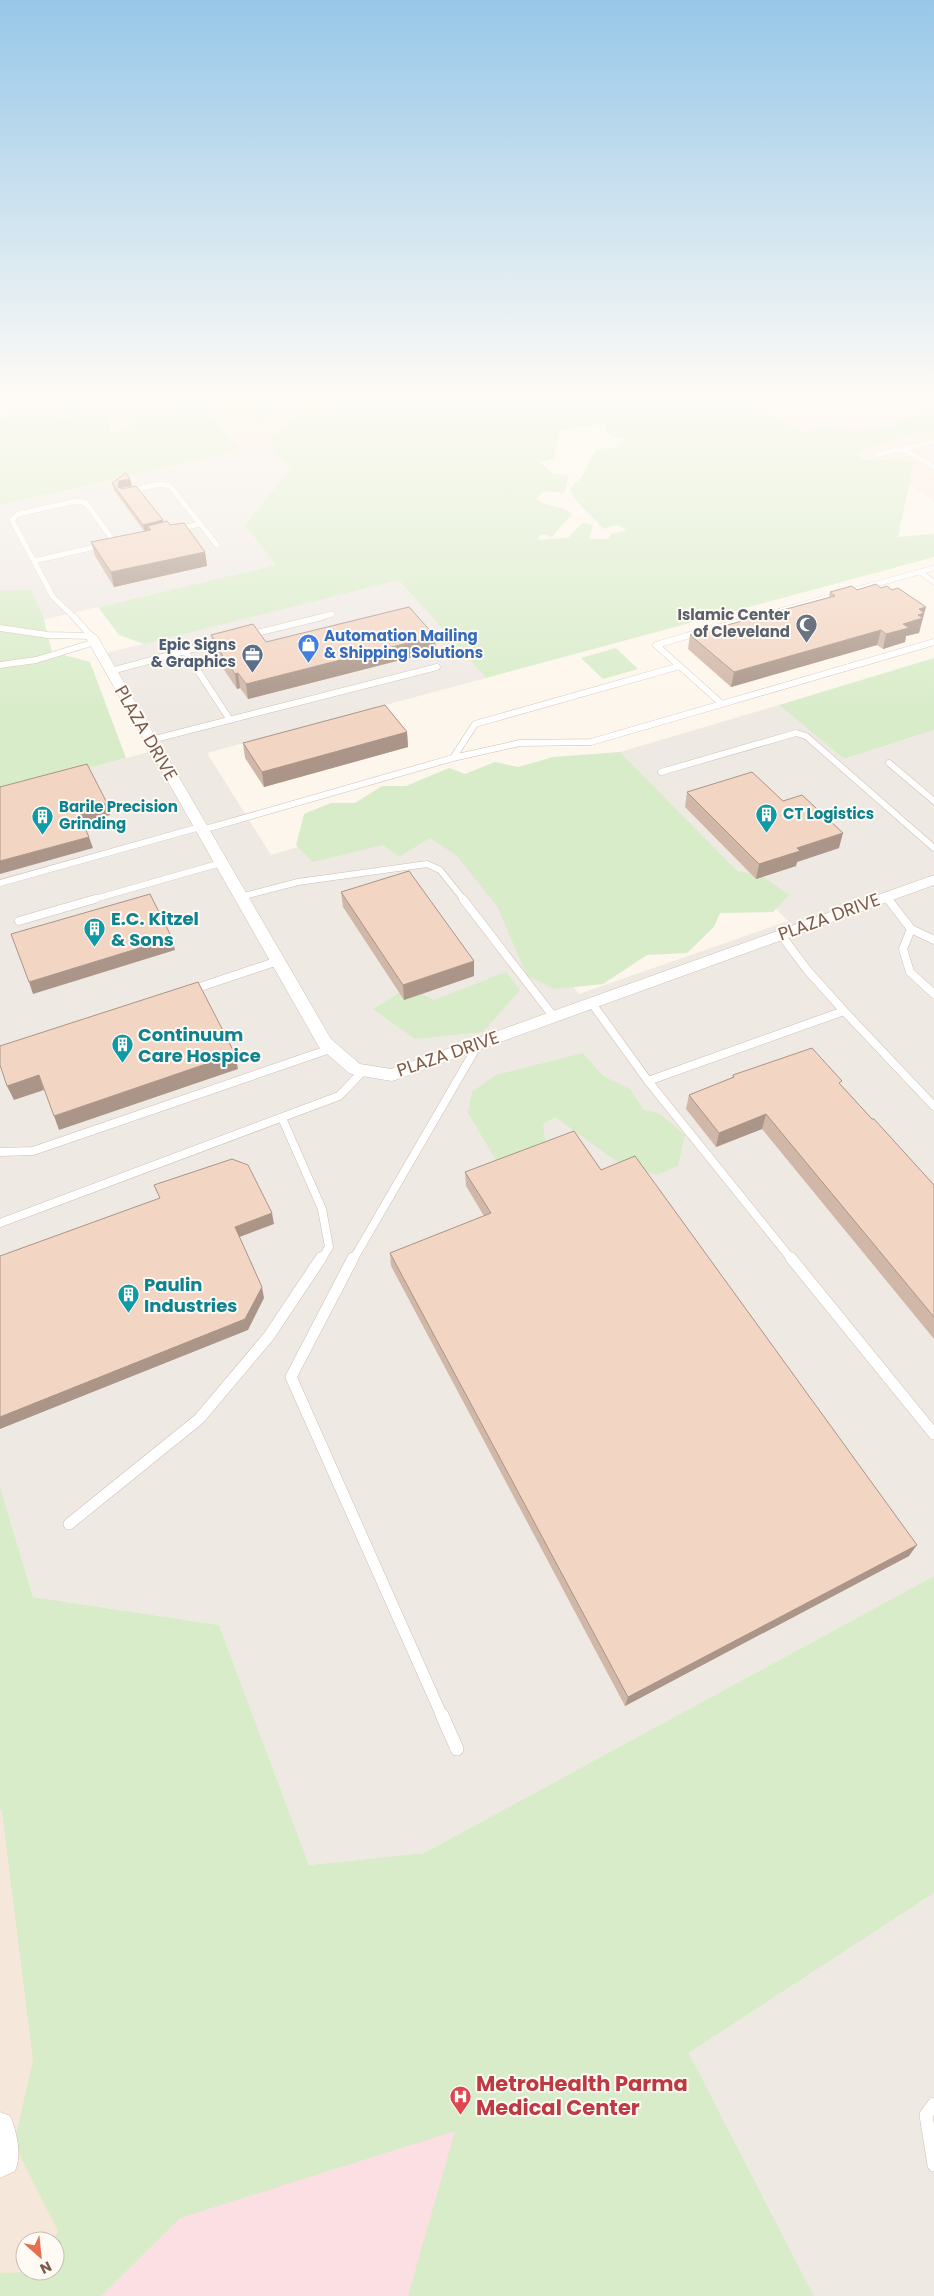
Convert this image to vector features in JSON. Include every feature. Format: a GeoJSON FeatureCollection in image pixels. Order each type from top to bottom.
{"type":"FeatureCollection","features":[{"type":"Feature","properties":{"kind":"street","name":"PLAZA DRIVE"},"geometry":{"type":"LineString","coordinates":[[93,639],[325,1044],[355,1069],[392,1075],[934,880]]}},
{"type":"Feature","properties":{"kind":"street"},"geometry":{"type":"LineString","coordinates":[[0,2126],[5,2162],[0,2164]]}},
{"type":"Feature","properties":{"kind":"lane"},"geometry":{"type":"LineString","coordinates":[[76,502],[18,514],[12,520],[53,597],[72,614],[93,639]]}},
{"type":"Feature","properties":{"kind":"lane"},"geometry":{"type":"LineString","coordinates":[[78,502],[86,503],[115,543]]}},
{"type":"Feature","properties":{"kind":"lane"},"geometry":{"type":"LineString","coordinates":[[183,502],[217,545]]}},
{"type":"Feature","properties":{"kind":"lane"},"geometry":{"type":"LineString","coordinates":[[172,530],[201,524]]}},
{"type":"Feature","properties":{"kind":"lane"},"geometry":{"type":"LineString","coordinates":[[34,561],[125,540]]}},
{"type":"Feature","properties":{"kind":"lane"},"geometry":{"type":"LineString","coordinates":[[713,629],[934,568]]}},
{"type":"Feature","properties":{"kind":"lane"},"geometry":{"type":"LineString","coordinates":[[920,572],[934,582]]}},
{"type":"Feature","properties":{"kind":"lane"},"geometry":{"type":"LineString","coordinates":[[240,637],[332,614]]}},
{"type":"Feature","properties":{"kind":"lane"},"geometry":{"type":"LineString","coordinates":[[0,628],[93,639]]}},
{"type":"Feature","properties":{"kind":"lane"},"geometry":{"type":"LineString","coordinates":[[704,631],[656,645],[722,704]]}},
{"type":"Feature","properties":{"kind":"lane"},"geometry":{"type":"LineString","coordinates":[[0,665],[36,660],[93,639]]}},
{"type":"Feature","properties":{"kind":"lane"},"geometry":{"type":"LineString","coordinates":[[111,670],[231,639]]}},
{"type":"Feature","properties":{"kind":"lane"},"geometry":{"type":"LineString","coordinates":[[0,883],[454,758],[520,743],[591,742],[934,642]]}},
{"type":"Feature","properties":{"kind":"lane"},"geometry":{"type":"LineString","coordinates":[[185,651],[230,720]]}},
{"type":"Feature","properties":{"kind":"lane"},"geometry":{"type":"LineString","coordinates":[[151,740],[437,666]]}},
{"type":"Feature","properties":{"kind":"lane"},"geometry":{"type":"LineString","coordinates":[[454,758],[475,724],[680,666]]}},
{"type":"Feature","properties":{"kind":"lane"},"geometry":{"type":"LineString","coordinates":[[661,772],[796,733],[806,736],[934,848]]}},
{"type":"Feature","properties":{"kind":"lane"},"geometry":{"type":"LineString","coordinates":[[889,763],[934,801]]}},
{"type":"Feature","properties":{"kind":"lane"},"geometry":{"type":"LineString","coordinates":[[19,921],[221,863]]}},
{"type":"Feature","properties":{"kind":"lane"},"geometry":{"type":"LineString","coordinates":[[240,897],[298,882],[427,864],[440,870],[553,1016]]}},
{"type":"Feature","properties":{"kind":"lane"},"geometry":{"type":"LineString","coordinates":[[886,897],[911,929],[934,940]]}},
{"type":"Feature","properties":{"kind":"lane"},"geometry":{"type":"LineString","coordinates":[[911,929],[903,949],[910,972],[934,994]]}},
{"type":"Feature","properties":{"kind":"lane"},"geometry":{"type":"LineString","coordinates":[[780,935],[808,971],[844,1011],[934,1106]]}},
{"type":"Feature","properties":{"kind":"lane"},"geometry":{"type":"LineString","coordinates":[[178,994],[278,961]]}},
{"type":"Feature","properties":{"kind":"lane"},"geometry":{"type":"LineString","coordinates":[[591,1002],[648,1081],[934,1434]]}},
{"type":"Feature","properties":{"kind":"lane"},"geometry":{"type":"LineString","coordinates":[[648,1081],[844,1011]]}},
{"type":"Feature","properties":{"kind":"lane"},"geometry":{"type":"LineString","coordinates":[[458,1749],[291,1377],[366,1234],[480,1043]]}},
{"type":"Feature","properties":{"kind":"lane"},"geometry":{"type":"LineString","coordinates":[[0,1152],[34,1151],[330,1049]]}},
{"type":"Feature","properties":{"kind":"lane"},"geometry":{"type":"LineString","coordinates":[[0,1223],[339,1096],[364,1070]]}},
{"type":"Feature","properties":{"kind":"lane"},"geometry":{"type":"LineString","coordinates":[[69,1524],[199,1419],[269,1336],[329,1247],[322,1209],[282,1118]]}},
{"type":"Feature","properties":{"kind":"lane"},"geometry":{"type":"LineString","coordinates":[[934,2104],[926,2115],[934,2165]]}},
{"type":"Feature","properties":{"kind":"shaded area"},"geometry":{"type":"Polygon","coordinates":[[[14,502],[263,502],[245,525],[276,565],[0,630],[0,505],[14,502]]]}},
{"type":"Feature","properties":{"kind":"shaded area"},"geometry":{"type":"Polygon","coordinates":[[[399,580],[486,678],[207,753],[271,855],[429,808],[579,994],[788,921],[620,752],[779,705],[844,759],[934,730],[934,1576],[424,1853],[309,1865],[219,1625],[33,1597],[0,1486],[0,792],[164,748],[106,653],[399,580]]]}},
{"type":"Feature","properties":{"kind":"shaded area"},"geometry":{"type":"Polygon","coordinates":[[[0,1810],[2,1812],[90,2272],[65,2279],[65,2231],[15,2231],[15,2281],[56,2281],[0,2296],[0,1810]]]}},
{"type":"Feature","properties":{"kind":"shaded area"},"geometry":{"type":"Polygon","coordinates":[[[934,1893],[934,2296],[814,2296],[689,2053],[934,1893]]]}},
{"type":"Feature","properties":{"kind":"shaded area","name":"MetroHealth Parma Medical Center"},"geometry":{"type":"Polygon","coordinates":[[[524,2011],[647,2296],[49,2296],[524,2011]]]}},
{"type":"Feature","properties":{"kind":"green space"},"geometry":{"type":"Polygon","coordinates":[[[0,502],[13,502],[0,505],[0,502]]]}},
{"type":"Feature","properties":{"kind":"green space"},"geometry":{"type":"Polygon","coordinates":[[[263,502],[543,502],[572,514],[552,537],[542,534],[537,540],[568,538],[582,523],[593,525],[589,539],[608,539],[611,534],[627,530],[617,525],[603,529],[578,502],[905,502],[898,537],[934,534],[934,557],[486,678],[399,580],[144,644],[119,635],[98,607],[276,565],[245,525],[263,502]]]}},
{"type":"Feature","properties":{"kind":"green space"},"geometry":{"type":"Polygon","coordinates":[[[31,590],[43,616],[52,652],[90,662],[126,758],[0,792],[0,591],[31,590]]]}},
{"type":"Feature","properties":{"kind":"green space"},"geometry":{"type":"Polygon","coordinates":[[[616,648],[638,669],[603,679],[581,658],[616,648]]]}},
{"type":"Feature","properties":{"kind":"green space"},"geometry":{"type":"Polygon","coordinates":[[[934,658],[934,730],[844,759],[779,705],[934,658]]]}},
{"type":"Feature","properties":{"kind":"green space"},"geometry":{"type":"Polygon","coordinates":[[[620,752],[738,871],[762,876],[789,895],[773,912],[720,913],[714,927],[687,953],[647,955],[603,984],[555,989],[527,976],[498,908],[457,856],[430,838],[399,857],[383,845],[313,862],[296,845],[304,814],[331,803],[355,803],[382,786],[406,786],[449,768],[465,774],[495,762],[518,767],[553,757],[620,752]]]}},
{"type":"Feature","properties":{"kind":"green space"},"geometry":{"type":"Polygon","coordinates":[[[506,972],[520,990],[483,1032],[415,1039],[373,1009],[409,987],[434,1000],[506,972]]]}},
{"type":"Feature","properties":{"kind":"green space"},"geometry":{"type":"Polygon","coordinates":[[[583,1053],[603,1076],[630,1089],[644,1110],[659,1113],[685,1135],[678,1166],[657,1175],[623,1166],[555,1117],[543,1124],[548,1160],[506,1177],[468,1113],[472,1092],[496,1075],[583,1053]]]}},
{"type":"Feature","properties":{"kind":"green space"},"geometry":{"type":"Polygon","coordinates":[[[0,1486],[33,1597],[219,1625],[309,1865],[424,1853],[934,1576],[934,1893],[689,2053],[814,2296],[408,2296],[455,2131],[180,2218],[101,2296],[0,2296],[0,2273],[15,2272],[15,2281],[65,2281],[65,2231],[58,2231],[14,2144],[33,2060],[2,1812],[0,1810],[0,1486]]]}},
{"type":"Feature","properties":{"kind":"building"},"geometry":{"type":"Polygon","coordinates":[[[126,502],[149,502],[163,520],[143,525],[126,502]]]}},
{"type":"Feature","properties":{"kind":"building"},"geometry":{"type":"Polygon","coordinates":[[[167,521],[170,525],[184,523],[205,552],[111,572],[91,542],[151,530],[148,526],[167,521]]]}},
{"type":"Feature","properties":{"kind":"building","name":"Islamic Center of Cleveland"},"geometry":{"type":"Polygon","coordinates":[[[876,584],[881,588],[887,586],[892,590],[898,588],[926,607],[919,609],[924,613],[918,615],[923,618],[903,624],[909,628],[886,634],[881,630],[734,672],[690,635],[835,596],[830,592],[852,586],[857,590],[876,584]]]}},
{"type":"Feature","properties":{"kind":"building"},"geometry":{"type":"Polygon","coordinates":[[[409,607],[435,636],[246,684],[238,673],[235,674],[214,643],[217,643],[211,635],[253,624],[266,642],[409,607]]]}},
{"type":"Feature","properties":{"kind":"building"},"geometry":{"type":"Polygon","coordinates":[[[385,705],[407,732],[262,772],[243,743],[385,705]]]}},
{"type":"Feature","properties":{"kind":"building","name":"Barile Precision Grinding"},"geometry":{"type":"Polygon","coordinates":[[[87,764],[107,803],[77,811],[89,837],[0,861],[0,787],[87,764]]]}},
{"type":"Feature","properties":{"kind":"building","name":"CT Logistics"},"geometry":{"type":"Polygon","coordinates":[[[752,772],[783,801],[802,795],[843,833],[797,848],[800,851],[759,864],[687,792],[752,772]]]}},
{"type":"Feature","properties":{"kind":"building"},"geometry":{"type":"Polygon","coordinates":[[[409,871],[474,961],[403,985],[341,892],[409,871]]]}},
{"type":"Feature","properties":{"kind":"building","name":"E.C. Kitzel & Sons"},"geometry":{"type":"Polygon","coordinates":[[[150,894],[172,938],[29,982],[11,934],[150,894]]]}},
{"type":"Feature","properties":{"kind":"building","name":"Continuum Care Hospice"},"geometry":{"type":"Polygon","coordinates":[[[198,982],[235,1054],[54,1116],[39,1075],[7,1086],[0,1065],[0,1046],[198,982]]]}},
{"type":"Feature","properties":{"kind":"building"},"geometry":{"type":"Polygon","coordinates":[[[812,1048],[842,1081],[839,1083],[934,1185],[934,1317],[766,1114],[719,1133],[689,1095],[734,1077],[733,1075],[812,1048]]]}},
{"type":"Feature","properties":{"kind":"building"},"geometry":{"type":"Polygon","coordinates":[[[574,1131],[601,1170],[635,1156],[917,1545],[628,1697],[390,1253],[491,1213],[465,1172],[574,1131]]]}},
{"type":"Feature","properties":{"kind":"building","name":"Paulin Industries"},"geometry":{"type":"Polygon","coordinates":[[[232,1159],[248,1165],[272,1213],[235,1227],[262,1287],[245,1319],[0,1417],[0,1256],[160,1198],[154,1185],[232,1159]]]}},
{"type":"Feature","properties":{"kind":"place","name":"Islamic Center of Cleveland"},"geometry":{"type":"Point","coordinates":[806,643]}},
{"type":"Feature","properties":{"kind":"place","name":"Automation Mailing & Shipping Solutions"},"geometry":{"type":"Point","coordinates":[308,664]}},
{"type":"Feature","properties":{"kind":"place","name":"Epic Signs & Graphics"},"geometry":{"type":"Point","coordinates":[252,673]}},
{"type":"Feature","properties":{"kind":"place","name":"CT Logistics"},"geometry":{"type":"Point","coordinates":[767,833]}},
{"type":"Feature","properties":{"kind":"place","name":"Barile Precision Grinding"},"geometry":{"type":"Point","coordinates":[43,835]}},
{"type":"Feature","properties":{"kind":"place","name":"E.C. Kitzel & Sons"},"geometry":{"type":"Point","coordinates":[95,948]}},
{"type":"Feature","properties":{"kind":"place","name":"Continuum Care Hospice"},"geometry":{"type":"Point","coordinates":[122,1064]}},
{"type":"Feature","properties":{"kind":"place","name":"Paulin Industries"},"geometry":{"type":"Point","coordinates":[128,1314]}},
{"type":"Feature","properties":{"kind":"place","name":"MetroHealth Parma Medical Center"},"geometry":{"type":"Point","coordinates":[460,2115]}}]}
